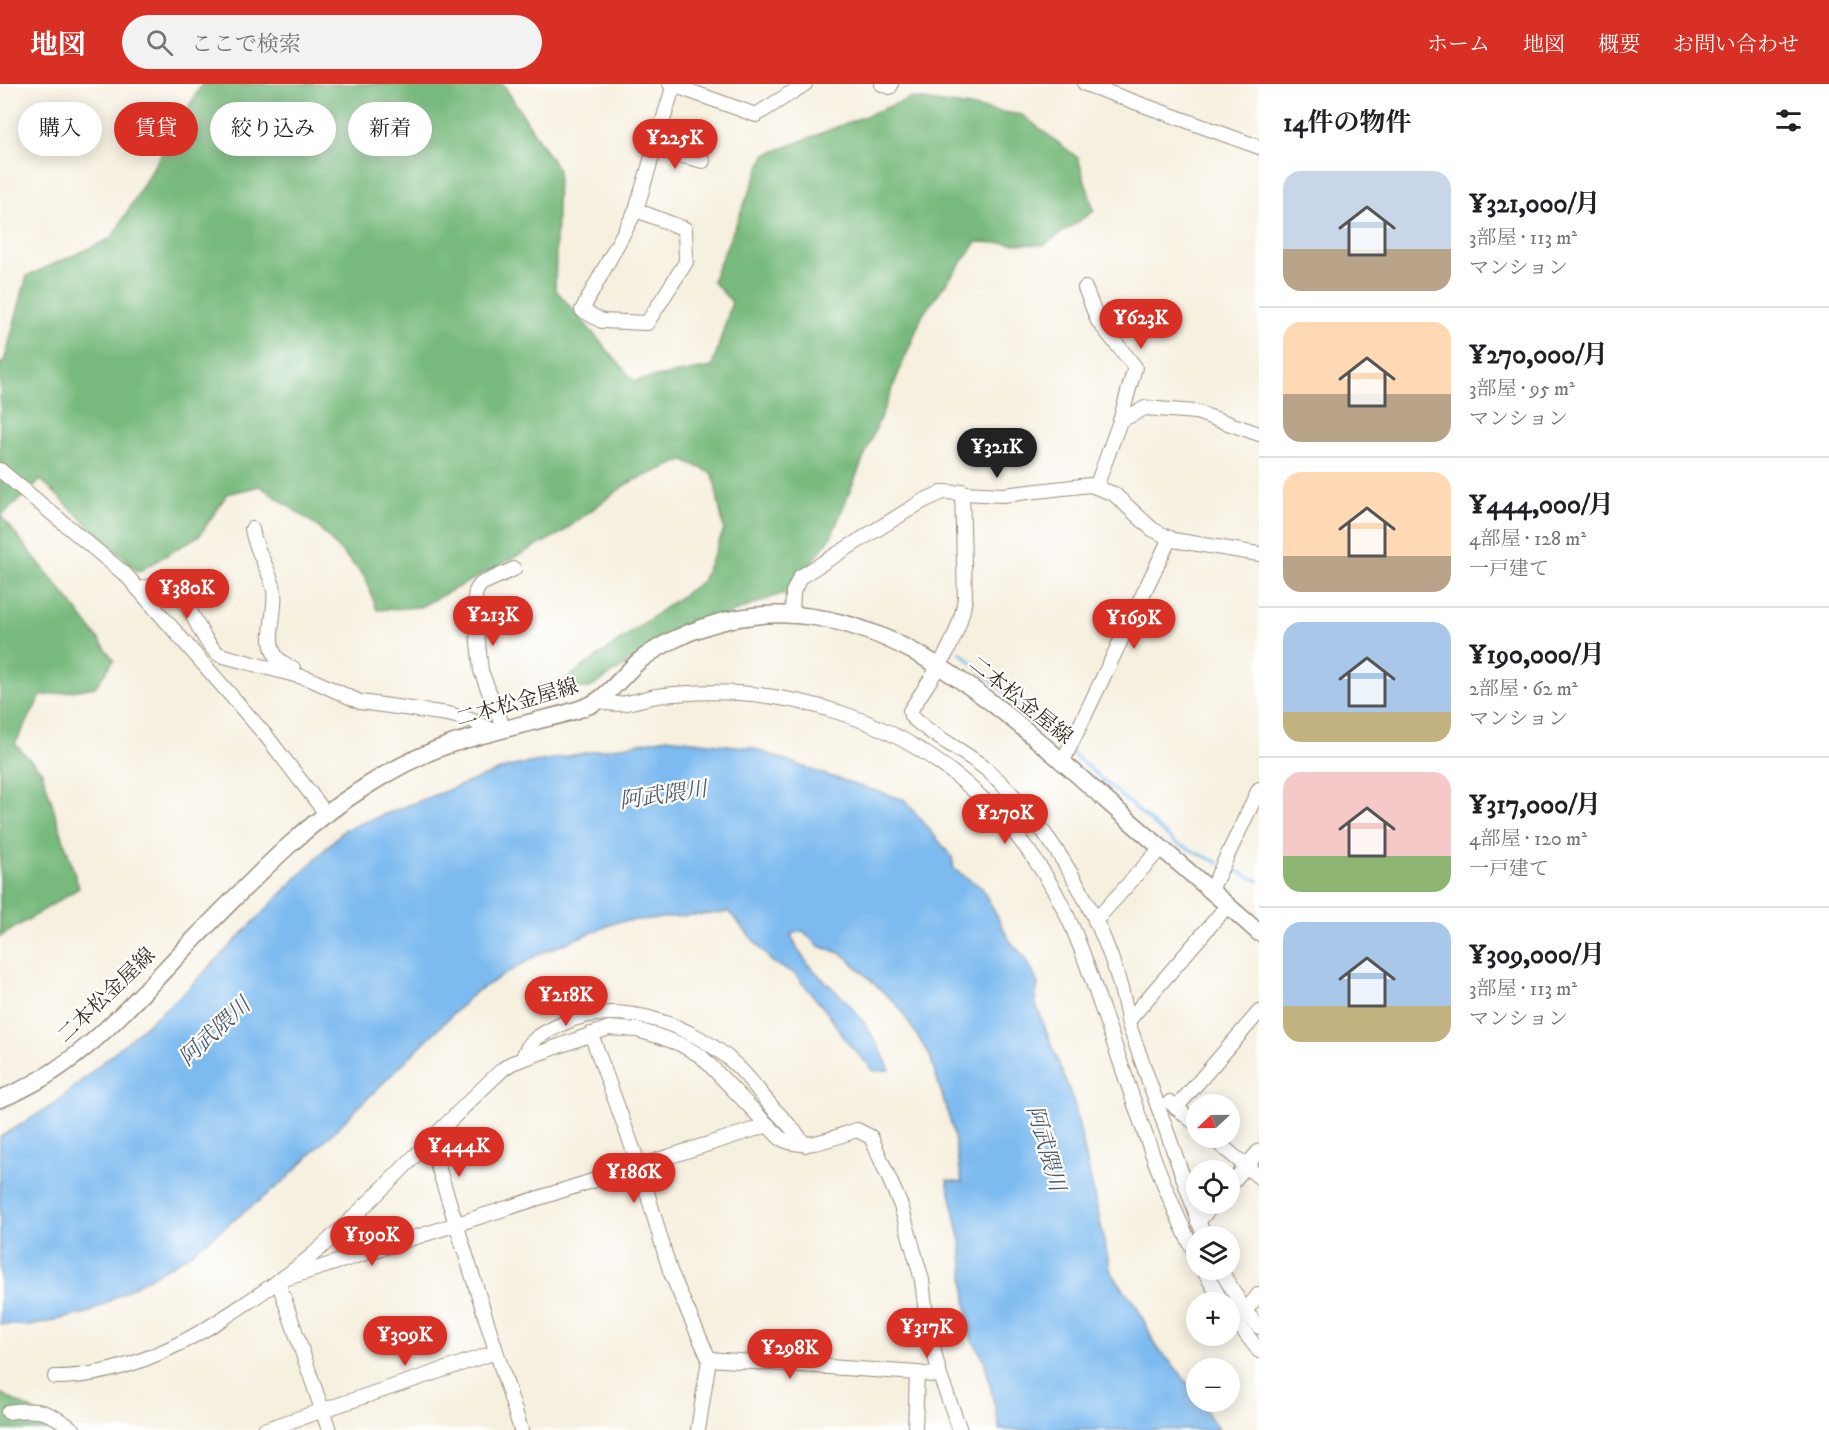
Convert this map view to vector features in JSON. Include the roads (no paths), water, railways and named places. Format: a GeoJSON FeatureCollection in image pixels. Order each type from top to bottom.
{"type":"FeatureCollection","features":[{"type":"Feature","properties":{"kind":"main road","name":"二本松金屋線"},"geometry":{"type":"LineString","coordinates":[[0,1099],[53,1074],[100,1036],[288,846],[327,815],[410,760],[453,744],[565,714],[599,699],[642,659],[707,626],[738,619],[792,616],[830,620],[887,637],[940,664],[1012,719],[1066,755],[1161,848],[1259,933]]}},
{"type":"Feature","properties":{"kind":"street"},"geometry":{"type":"LineString","coordinates":[[636,210],[686,228],[686,262],[648,323],[602,321],[582,310],[636,210],[673,84],[756,115],[805,84]]}},
{"type":"Feature","properties":{"kind":"street"},"geometry":{"type":"LineString","coordinates":[[882,84],[890,87],[891,84]]}},
{"type":"Feature","properties":{"kind":"street"},"geometry":{"type":"LineString","coordinates":[[1085,84],[1102,87],[1259,147]]}},
{"type":"Feature","properties":{"kind":"street"},"geometry":{"type":"LineString","coordinates":[[655,149],[704,161]]}},
{"type":"Feature","properties":{"kind":"street"},"geometry":{"type":"LineString","coordinates":[[1085,288],[1098,321],[1135,367],[1120,421],[1096,487]]}},
{"type":"Feature","properties":{"kind":"street"},"geometry":{"type":"LineString","coordinates":[[1120,421],[1145,408],[1196,412],[1259,434]]}},
{"type":"Feature","properties":{"kind":"street"},"geometry":{"type":"LineString","coordinates":[[0,470],[93,546],[140,590],[267,737],[327,815]]}},
{"type":"Feature","properties":{"kind":"street"},"geometry":{"type":"LineString","coordinates":[[792,616],[793,592],[800,577],[922,501],[943,492],[962,491],[1003,495],[1064,487],[1096,487],[1114,494],[1146,524],[1170,538],[1259,555]]}},
{"type":"Feature","properties":{"kind":"street"},"geometry":{"type":"LineString","coordinates":[[962,491],[965,599],[956,637],[910,711],[911,716],[987,770],[1026,809],[1060,856],[1095,921],[1155,1089],[1200,1226]]}},
{"type":"Feature","properties":{"kind":"street"},"geometry":{"type":"LineString","coordinates":[[252,529],[274,589],[272,645],[274,654],[304,677]]}},
{"type":"Feature","properties":{"kind":"street"},"geometry":{"type":"LineString","coordinates":[[1066,755],[1170,538]]}},
{"type":"Feature","properties":{"kind":"street"},"geometry":{"type":"LineString","coordinates":[[500,731],[481,671],[474,603],[476,591],[481,584],[514,569]]}},
{"type":"Feature","properties":{"kind":"street"},"geometry":{"type":"LineString","coordinates":[[140,590],[159,584],[174,590],[195,618],[211,648],[220,655],[304,677],[360,702],[448,714],[500,731]]}},
{"type":"Feature","properties":{"kind":"street"},"geometry":{"type":"LineString","coordinates":[[599,699],[612,704],[657,696],[717,691],[812,703],[862,720],[895,735],[946,768],[980,795],[1012,827],[1055,891],[1095,988],[1170,1196],[1186,1232]]}},
{"type":"Feature","properties":{"kind":"street"},"geometry":{"type":"LineString","coordinates":[[1211,890],[1259,789]]}},
{"type":"Feature","properties":{"kind":"street"},"geometry":{"type":"LineString","coordinates":[[1095,921],[1161,848]]}},
{"type":"Feature","properties":{"kind":"street"},"geometry":{"type":"LineString","coordinates":[[1129,1020],[1228,905]]}},
{"type":"Feature","properties":{"kind":"street"},"geometry":{"type":"LineString","coordinates":[[1176,1108],[1259,1012]]}},
{"type":"Feature","properties":{"kind":"street"},"geometry":{"type":"LineString","coordinates":[[524,1059],[525,1052],[533,1040],[570,1021],[593,1015],[622,1014],[652,1019],[688,1033],[712,1046],[737,1065],[806,1145]]}},
{"type":"Feature","properties":{"kind":"street"},"geometry":{"type":"LineString","coordinates":[[56,1377],[123,1365],[162,1351],[196,1335],[279,1281],[309,1258],[382,1191],[503,1070],[524,1059],[609,1028],[637,1030],[680,1044],[701,1056],[720,1072],[780,1138],[791,1144],[806,1145],[857,1130],[871,1137],[904,1215],[921,1281],[927,1323],[940,1376],[960,1430]]}},
{"type":"Feature","properties":{"kind":"street"},"geometry":{"type":"LineString","coordinates":[[591,1034],[640,1168],[670,1271],[709,1359],[698,1430]]}},
{"type":"Feature","properties":{"kind":"street"},"geometry":{"type":"LineString","coordinates":[[1155,1089],[1186,1116]]}},
{"type":"Feature","properties":{"kind":"street"},"geometry":{"type":"LineString","coordinates":[[279,1281],[640,1168],[768,1125]]}},
{"type":"Feature","properties":{"kind":"street"},"geometry":{"type":"LineString","coordinates":[[430,1141],[521,1430]]}},
{"type":"Feature","properties":{"kind":"street"},"geometry":{"type":"LineString","coordinates":[[1224,1148],[1259,1177]]}},
{"type":"Feature","properties":{"kind":"street"},"geometry":{"type":"LineString","coordinates":[[1240,1173],[1259,1151]]}},
{"type":"Feature","properties":{"kind":"street"},"geometry":{"type":"LineString","coordinates":[[1198,1222],[1205,1214]]}},
{"type":"Feature","properties":{"kind":"street"},"geometry":{"type":"LineString","coordinates":[[1227,1280],[1245,1311],[1259,1327]]}},
{"type":"Feature","properties":{"kind":"street"},"geometry":{"type":"LineString","coordinates":[[279,1281],[329,1430]]}},
{"type":"Feature","properties":{"kind":"street"},"geometry":{"type":"LineString","coordinates":[[1245,1311],[1259,1294]]}},
{"type":"Feature","properties":{"kind":"street"},"geometry":{"type":"LineString","coordinates":[[1240,1326],[1259,1351]]}},
{"type":"Feature","properties":{"kind":"street"},"geometry":{"type":"LineString","coordinates":[[264,1430],[496,1352]]}},
{"type":"Feature","properties":{"kind":"street"},"geometry":{"type":"LineString","coordinates":[[709,1359],[940,1376]]}},
{"type":"Feature","properties":{"kind":"street"},"geometry":{"type":"LineString","coordinates":[[915,1430],[917,1374]]}},
{"type":"Feature","properties":{"kind":"street"},"geometry":{"type":"LineString","coordinates":[[9,1412],[35,1409],[55,1416],[74,1430]]}},
{"type":"Feature","properties":{"kind":"water","name":"阿武隈川"},"geometry":{"type":"Polygon","coordinates":[[[667,738],[752,748],[905,800],[952,857],[954,869],[982,888],[1010,941],[1027,960],[1038,984],[1035,1002],[1074,1103],[1111,1272],[1137,1307],[1157,1347],[1186,1382],[1186,1412],[1207,1412],[1219,1430],[1000,1430],[984,1359],[969,1334],[961,1241],[947,1180],[962,1182],[952,1127],[930,1056],[899,1007],[843,954],[819,946],[803,931],[791,934],[807,963],[854,1009],[872,1034],[890,1070],[874,1071],[848,1043],[826,1011],[794,973],[773,963],[729,912],[617,922],[539,954],[474,993],[282,1183],[187,1256],[90,1312],[30,1326],[0,1324],[0,1137],[53,1105],[186,991],[344,830],[508,767],[667,738]]]}},
{"type":"Feature","properties":{"kind":"waterway"},"geometry":{"type":"LineString","coordinates":[[960,652],[1065,746]]}},
{"type":"Feature","properties":{"kind":"waterway"},"geometry":{"type":"LineString","coordinates":[[1072,753],[1174,842],[1219,863]]}},
{"type":"Feature","properties":{"kind":"waterway"},"geometry":{"type":"LineString","coordinates":[[1228,867],[1259,881]]}}]}
